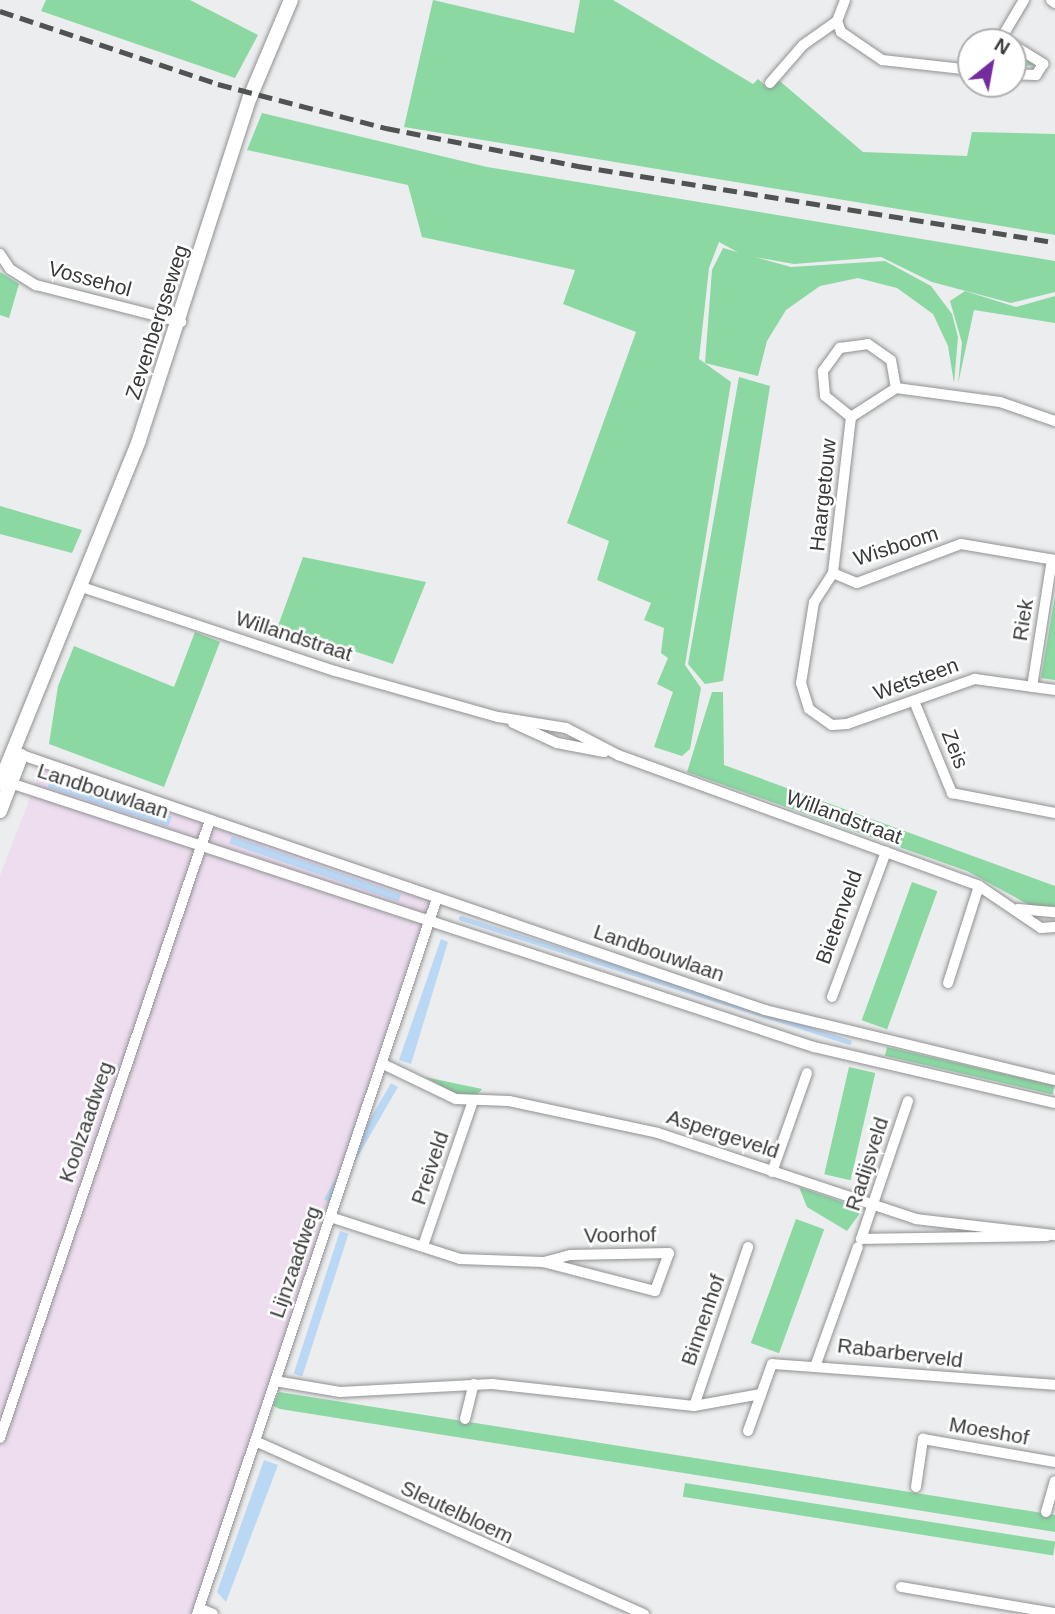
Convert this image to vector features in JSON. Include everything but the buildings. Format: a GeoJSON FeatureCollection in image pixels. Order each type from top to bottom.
{"type":"FeatureCollection","features":[{"type":"Feature","properties":{"kind":"street","name":"Zevenbergseweg"},"geometry":{"type":"LineString","coordinates":[[0,811],[4,782],[181,323],[248,101],[291,0]]}},
{"type":"Feature","properties":{"kind":"street"},"geometry":{"type":"LineString","coordinates":[[770,83],[803,45],[836,21],[845,0]]}},
{"type":"Feature","properties":{"kind":"street"},"geometry":{"type":"LineString","coordinates":[[1010,28],[1024,0]]}},
{"type":"Feature","properties":{"kind":"street"},"geometry":{"type":"LineString","coordinates":[[836,21],[841,32],[882,60],[957,68]]}},
{"type":"Feature","properties":{"kind":"street"},"geometry":{"type":"LineString","coordinates":[[1027,54],[1043,64],[1036,75],[1027,75]]}},
{"type":"Feature","properties":{"kind":"street","name":"Vossehol"},"geometry":{"type":"LineString","coordinates":[[0,254],[10,269],[36,285],[181,323]]}},
{"type":"Feature","properties":{"kind":"street","name":"Haargetouw"},"geometry":{"type":"LineString","coordinates":[[853,343],[881,350],[893,367],[896,388],[851,417],[832,406],[822,385],[823,371],[840,348],[853,343]]}},
{"type":"Feature","properties":{"kind":"street"},"geometry":{"type":"LineString","coordinates":[[896,388],[1000,402],[1055,421]]}},
{"type":"Feature","properties":{"kind":"street","name":"Haargetouw"},"geometry":{"type":"LineString","coordinates":[[802,697],[814,602],[834,573],[851,417]]}},
{"type":"Feature","properties":{"kind":"street","name":"Wisboom"},"geometry":{"type":"LineString","coordinates":[[834,573],[857,583],[961,544],[1054,560]]}},
{"type":"Feature","properties":{"kind":"street","name":"Riek"},"geometry":{"type":"LineString","coordinates":[[1032,687],[1054,560]]}},
{"type":"Feature","properties":{"kind":"street","name":"Willandstraat"},"geometry":{"type":"LineString","coordinates":[[79,586],[335,671],[498,716],[557,743],[618,755],[979,886],[1018,909],[1041,928],[1055,927]]}},
{"type":"Feature","properties":{"kind":"street","name":"Wetsteen"},"geometry":{"type":"LineString","coordinates":[[802,697],[832,725],[914,701],[967,679],[1055,690]]}},
{"type":"Feature","properties":{"kind":"street","name":"Zeis"},"geometry":{"type":"LineString","coordinates":[[914,701],[952,793],[1055,813]]}},
{"type":"Feature","properties":{"kind":"street","name":"Landbouwlaan"},"geometry":{"type":"LineString","coordinates":[[17,753],[765,1010],[871,1038],[1055,1080]]}},
{"type":"Feature","properties":{"kind":"street","name":"Landbouwlaan"},"geometry":{"type":"LineString","coordinates":[[4,782],[201,843],[430,923],[865,1058],[1055,1103]]}},
{"type":"Feature","properties":{"kind":"street","name":"Koolzaadweg"},"geometry":{"type":"LineString","coordinates":[[0,1438],[209,820]]}},
{"type":"Feature","properties":{"kind":"street","name":"Bietenveld"},"geometry":{"type":"LineString","coordinates":[[832,997],[886,852]]}},
{"type":"Feature","properties":{"kind":"street"},"geometry":{"type":"LineString","coordinates":[[948,983],[979,886]]}},
{"type":"Feature","properties":{"kind":"street"},"geometry":{"type":"LineString","coordinates":[[430,923],[437,898]]}},
{"type":"Feature","properties":{"kind":"street","name":"Willandstraat"},"geometry":{"type":"LineString","coordinates":[[1018,909],[1055,912]]}},
{"type":"Feature","properties":{"kind":"street","name":"Lijnzaadweg"},"geometry":{"type":"LineString","coordinates":[[198,1611],[330,1217],[385,1065],[430,923]]}},
{"type":"Feature","properties":{"kind":"street"},"geometry":{"type":"LineString","coordinates":[[865,1058],[871,1038]]}},
{"type":"Feature","properties":{"kind":"street","name":"Aspergeveld"},"geometry":{"type":"LineString","coordinates":[[385,1065],[473,1101],[509,1101],[658,1133],[916,1219],[1054,1235]]}},
{"type":"Feature","properties":{"kind":"street"},"geometry":{"type":"LineString","coordinates":[[772,1172],[807,1073]]}},
{"type":"Feature","properties":{"kind":"street","name":"Preiveld"},"geometry":{"type":"LineString","coordinates":[[423,1246],[473,1101]]}},
{"type":"Feature","properties":{"kind":"street","name":"Radijsveld"},"geometry":{"type":"LineString","coordinates":[[816,1364],[875,1205],[908,1101]]}},
{"type":"Feature","properties":{"kind":"street","name":"Voorhof"},"geometry":{"type":"LineString","coordinates":[[330,1217],[460,1259],[543,1262],[655,1291],[669,1253],[570,1255],[543,1262]]}},
{"type":"Feature","properties":{"kind":"street","name":"Aspergeveld"},"geometry":{"type":"LineString","coordinates":[[859,1243],[1028,1241],[1054,1235]]}},
{"type":"Feature","properties":{"kind":"street","name":"Binnenhof"},"geometry":{"type":"LineString","coordinates":[[694,1406],[748,1247]]}},
{"type":"Feature","properties":{"kind":"street","name":"Rabarberveld"},"geometry":{"type":"LineString","coordinates":[[748,1431],[772,1364],[816,1364],[1055,1385]]}},
{"type":"Feature","properties":{"kind":"street"},"geometry":{"type":"LineString","coordinates":[[275,1381],[340,1392],[474,1384],[694,1406],[761,1394]]}},
{"type":"Feature","properties":{"kind":"street"},"geometry":{"type":"LineString","coordinates":[[465,1419],[474,1384]]}},
{"type":"Feature","properties":{"kind":"street","name":"Moeshof"},"geometry":{"type":"LineString","coordinates":[[916,1487],[923,1438],[1055,1462]]}},
{"type":"Feature","properties":{"kind":"street","name":"Sleutelbloem"},"geometry":{"type":"LineString","coordinates":[[255,1441],[622,1612],[644,1614]]}},
{"type":"Feature","properties":{"kind":"street"},"geometry":{"type":"LineString","coordinates":[[1046,1512],[1055,1480]]}},
{"type":"Feature","properties":{"kind":"street"},"geometry":{"type":"LineString","coordinates":[[901,1587],[989,1608],[1055,1613]]}},
{"type":"Feature","properties":{"kind":"street"},"geometry":{"type":"LineString","coordinates":[[198,1611],[213,1614]]}},
{"type":"Feature","properties":{"kind":"shaded area"},"geometry":{"type":"Polygon","coordinates":[[[46,756],[442,893],[200,1614],[0,1614],[0,876],[46,756]]]}},
{"type":"Feature","properties":{"kind":"green space"},"geometry":{"type":"Polygon","coordinates":[[[46,0],[190,0],[258,35],[235,78],[41,11],[46,0]]]}},
{"type":"Feature","properties":{"kind":"green space"},"geometry":{"type":"Polygon","coordinates":[[[433,0],[574,33],[580,0],[613,0],[753,84],[758,79],[766,86],[775,77],[863,152],[967,156],[972,132],[1055,134],[1055,235],[404,127],[433,0]]]}},
{"type":"Feature","properties":{"kind":"green space"},"geometry":{"type":"Polygon","coordinates":[[[1027,58],[1034,63],[1027,66],[1027,58]]]}},
{"type":"Feature","properties":{"kind":"green space"},"geometry":{"type":"Polygon","coordinates":[[[262,113],[487,167],[1055,261],[1055,292],[1011,303],[932,282],[881,257],[794,264],[743,255],[719,242],[709,268],[699,359],[731,382],[685,665],[701,688],[690,749],[682,756],[654,747],[673,692],[657,684],[668,658],[661,653],[664,628],[644,620],[651,603],[597,580],[609,541],[567,523],[636,332],[563,304],[575,270],[422,237],[408,185],[247,150],[262,113]]]}},
{"type":"Feature","properties":{"kind":"green space"},"geometry":{"type":"Polygon","coordinates":[[[723,248],[791,267],[885,261],[931,286],[952,314],[958,337],[954,383],[948,346],[933,314],[897,288],[858,278],[820,286],[786,310],[767,341],[758,376],[705,363],[712,270],[723,248]]]}},
{"type":"Feature","properties":{"kind":"green space"},"geometry":{"type":"Polygon","coordinates":[[[0,272],[19,284],[9,318],[0,315],[0,272]]]}},
{"type":"Feature","properties":{"kind":"green space"},"geometry":{"type":"Polygon","coordinates":[[[965,291],[1016,307],[1055,296],[1055,323],[974,310],[958,384],[962,343],[950,301],[965,291]]]}},
{"type":"Feature","properties":{"kind":"green space"},"geometry":{"type":"Polygon","coordinates":[[[739,377],[770,386],[723,681],[705,684],[688,664],[739,377]]]}},
{"type":"Feature","properties":{"kind":"green space"},"geometry":{"type":"Polygon","coordinates":[[[0,506],[82,530],[72,553],[0,534],[0,506]]]}},
{"type":"Feature","properties":{"kind":"green space"},"geometry":{"type":"Polygon","coordinates":[[[303,557],[426,582],[393,664],[278,626],[303,557]]]}},
{"type":"Feature","properties":{"kind":"green space"},"geometry":{"type":"Polygon","coordinates":[[[1055,596],[1055,680],[1041,678],[1055,596]]]}},
{"type":"Feature","properties":{"kind":"green space"},"geometry":{"type":"Polygon","coordinates":[[[195,632],[220,642],[164,787],[49,744],[58,686],[74,646],[174,687],[195,632]]]}},
{"type":"Feature","properties":{"kind":"green space"},"geometry":{"type":"Polygon","coordinates":[[[712,692],[723,692],[724,765],[1055,886],[1055,906],[1033,907],[967,871],[687,772],[712,692]]]}},
{"type":"Feature","properties":{"kind":"green space"},"geometry":{"type":"Polygon","coordinates":[[[912,882],[937,891],[887,1029],[862,1020],[912,882]]]}},
{"type":"Feature","properties":{"kind":"green space"},"geometry":{"type":"Polygon","coordinates":[[[887,1047],[1055,1086],[1053,1094],[885,1056],[887,1047]]]}},
{"type":"Feature","properties":{"kind":"green space"},"geometry":{"type":"Polygon","coordinates":[[[849,1067],[875,1073],[851,1180],[824,1174],[849,1067]]]}},
{"type":"Feature","properties":{"kind":"green space"},"geometry":{"type":"Polygon","coordinates":[[[425,1077],[482,1089],[476,1096],[458,1095],[425,1077]]]}},
{"type":"Feature","properties":{"kind":"green space"},"geometry":{"type":"Polygon","coordinates":[[[799,1187],[863,1209],[847,1231],[807,1207],[799,1187]]]}},
{"type":"Feature","properties":{"kind":"green space"},"geometry":{"type":"Polygon","coordinates":[[[796,1219],[824,1229],[779,1353],[751,1343],[796,1219]]]}},
{"type":"Feature","properties":{"kind":"green space"},"geometry":{"type":"Polygon","coordinates":[[[279,1392],[1055,1515],[1055,1532],[280,1409],[273,1406],[279,1392]]]}},
{"type":"Feature","properties":{"kind":"green space"},"geometry":{"type":"Polygon","coordinates":[[[685,1483],[1055,1542],[1053,1555],[683,1497],[685,1483]]]}},
{"type":"Feature","properties":{"kind":"water"},"geometry":{"type":"Polygon","coordinates":[[[51,777],[172,816],[168,827],[48,787],[51,777]]]}},
{"type":"Feature","properties":{"kind":"water"},"geometry":{"type":"Polygon","coordinates":[[[232,836],[401,894],[399,902],[229,844],[232,836]]]}},
{"type":"Feature","properties":{"kind":"water"},"geometry":{"type":"Polygon","coordinates":[[[441,939],[448,942],[411,1064],[399,1060],[441,939]]]}},
{"type":"Feature","properties":{"kind":"water"},"geometry":{"type":"Polygon","coordinates":[[[391,1083],[398,1087],[331,1203],[324,1199],[391,1083]]]}},
{"type":"Feature","properties":{"kind":"water"},"geometry":{"type":"Polygon","coordinates":[[[340,1231],[349,1234],[302,1376],[294,1374],[340,1231]]]}},
{"type":"Feature","properties":{"kind":"water"},"geometry":{"type":"Polygon","coordinates":[[[264,1460],[278,1465],[226,1602],[217,1592],[264,1460]]]}},
{"type":"Feature","properties":{"kind":"waterway"},"geometry":{"type":"LineString","coordinates":[[461,918],[849,1042]]}},
{"type":"Feature","properties":{"kind":"railway"},"geometry":{"type":"LineString","coordinates":[[0,11],[218,84],[386,128],[578,166],[1055,242]]}}]}
